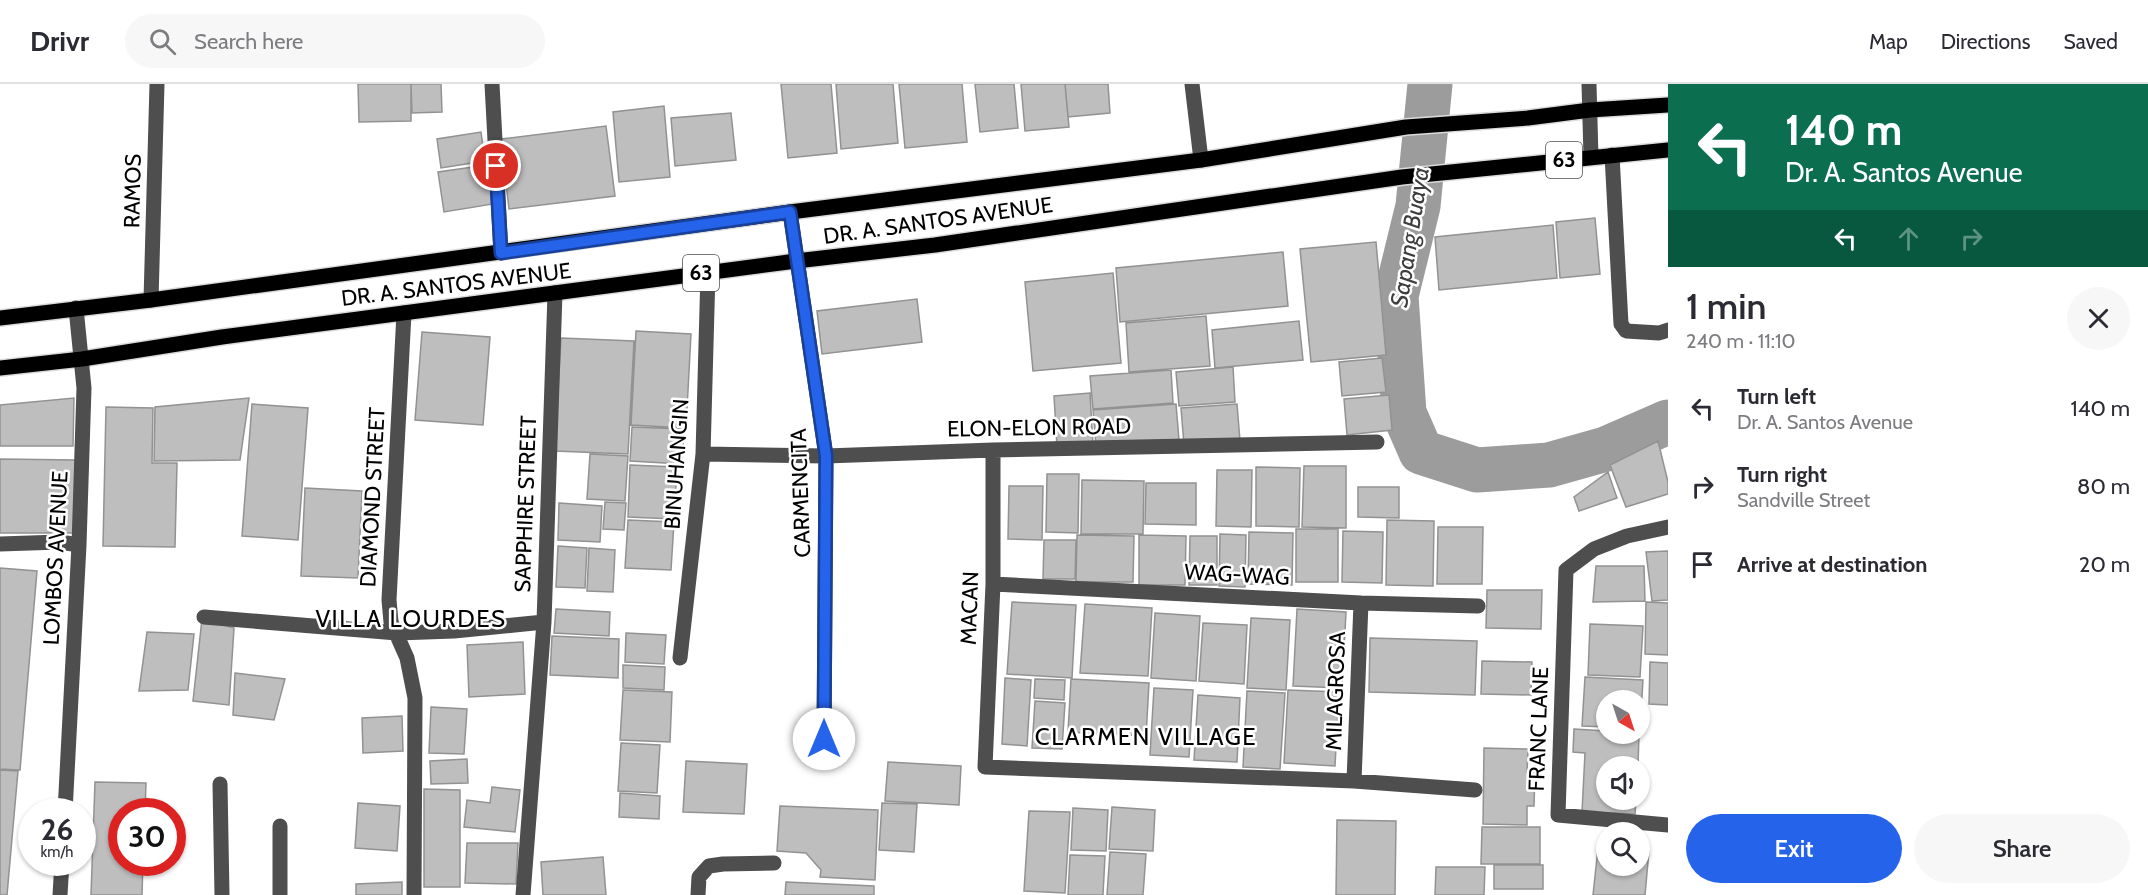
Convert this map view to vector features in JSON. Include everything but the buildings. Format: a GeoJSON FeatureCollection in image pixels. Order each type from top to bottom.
{"type":"FeatureCollection","features":[{"type":"Feature","properties":{"kind":"main road","name":"DR. A. SANTOS AVENUE"},"geometry":{"type":"LineString","coordinates":[[0,318],[151,300],[790,212],[1201,160],[1406,127],[1668,105]]}},
{"type":"Feature","properties":{"kind":"main road","name":"DR. A. SANTOS AVENUE"},"geometry":{"type":"LineString","coordinates":[[0,368],[82,359],[222,337],[708,272],[935,245],[1402,177],[1668,150]]}},
{"type":"Feature","properties":{"kind":"street","name":"RAMOS"},"geometry":{"type":"LineString","coordinates":[[151,300],[157,84]]}},
{"type":"Feature","properties":{"kind":"street"},"geometry":{"type":"LineString","coordinates":[[492,84],[501,253]]}},
{"type":"Feature","properties":{"kind":"street"},"geometry":{"type":"LineString","coordinates":[[1192,84],[1201,160]]}},
{"type":"Feature","properties":{"kind":"street"},"geometry":{"type":"LineString","coordinates":[[1589,84],[1591,158]]}},
{"type":"Feature","properties":{"kind":"street"},"geometry":{"type":"LineString","coordinates":[[1612,155],[1621,324],[1626,332],[1659,333],[1668,330]]}},
{"type":"Feature","properties":{"kind":"street","name":"CARMENCITA"},"geometry":{"type":"LineString","coordinates":[[790,212],[826,456],[824,739]]}},
{"type":"Feature","properties":{"kind":"street","name":"BINUHANGIN"},"geometry":{"type":"LineString","coordinates":[[680,658],[703,454],[708,272]]}},
{"type":"Feature","properties":{"kind":"street","name":"SAPPHIRE STREET"},"geometry":{"type":"LineString","coordinates":[[523,895],[544,622],[555,293]]}},
{"type":"Feature","properties":{"kind":"street","name":"LOMBOS AVENUE"},"geometry":{"type":"LineString","coordinates":[[66,798],[79,545],[84,388],[76,308]]}},
{"type":"Feature","properties":{"kind":"street","name":"DIAMOND STREET"},"geometry":{"type":"LineString","coordinates":[[404,313],[389,600],[391,622],[407,658],[415,698],[414,895]]}},
{"type":"Feature","properties":{"kind":"street","name":"ELON-ELON ROAD"},"geometry":{"type":"LineString","coordinates":[[703,454],[826,456],[1377,442]]}},
{"type":"Feature","properties":{"kind":"street","name":"MACAN"},"geometry":{"type":"LineString","coordinates":[[985,767],[993,584],[993,450]]}},
{"type":"Feature","properties":{"kind":"street","name":"FRANC LANE"},"geometry":{"type":"LineString","coordinates":[[1668,527],[1627,536],[1594,549],[1566,570],[1558,814],[1668,825]]}},
{"type":"Feature","properties":{"kind":"street"},"geometry":{"type":"LineString","coordinates":[[0,544],[60,542],[79,545]]}},
{"type":"Feature","properties":{"kind":"street","name":"WAG-WAG"},"geometry":{"type":"LineString","coordinates":[[993,584],[1361,603],[1478,606]]}},
{"type":"Feature","properties":{"kind":"street","name":"MILAGROSA"},"geometry":{"type":"LineString","coordinates":[[1354,781],[1361,603]]}},
{"type":"Feature","properties":{"kind":"street"},"geometry":{"type":"LineString","coordinates":[[204,617],[397,633],[544,622]]}},
{"type":"Feature","properties":{"kind":"street","name":"MILAGROSA"},"geometry":{"type":"LineString","coordinates":[[985,767],[1354,781],[1475,790]]}},
{"type":"Feature","properties":{"kind":"street"},"geometry":{"type":"LineString","coordinates":[[220,783],[222,895]]}},
{"type":"Feature","properties":{"kind":"street"},"geometry":{"type":"LineString","coordinates":[[280,826],[280,895]]}},
{"type":"Feature","properties":{"kind":"street"},"geometry":{"type":"LineString","coordinates":[[698,895],[699,877],[709,866],[774,863]]}},
{"type":"Feature","properties":{"kind":"street"},"geometry":{"type":"LineString","coordinates":[[60,895],[61,876]]}},
{"type":"Feature","properties":{"kind":"waterway","name":"Sapang Buaya"},"geometry":{"type":"LineString","coordinates":[[1430,84],[1418,206],[1396,296],[1404,413],[1421,452],[1477,470],[1549,465],[1606,449],[1668,422]]}},
{"type":"Feature","properties":{"kind":"district","name":"VILLA LOURDES"},"geometry":{"type":"Point","coordinates":[411,619]}},
{"type":"Feature","properties":{"kind":"district","name":"CLARMEN VILLAGE"},"geometry":{"type":"Point","coordinates":[1146,737]}},
{"type":"Feature","properties":{"kind":"route"},"geometry":{"type":"LineString","coordinates":[[496,166],[501,253],[790,212],[826,456],[824,739]]}}]}
